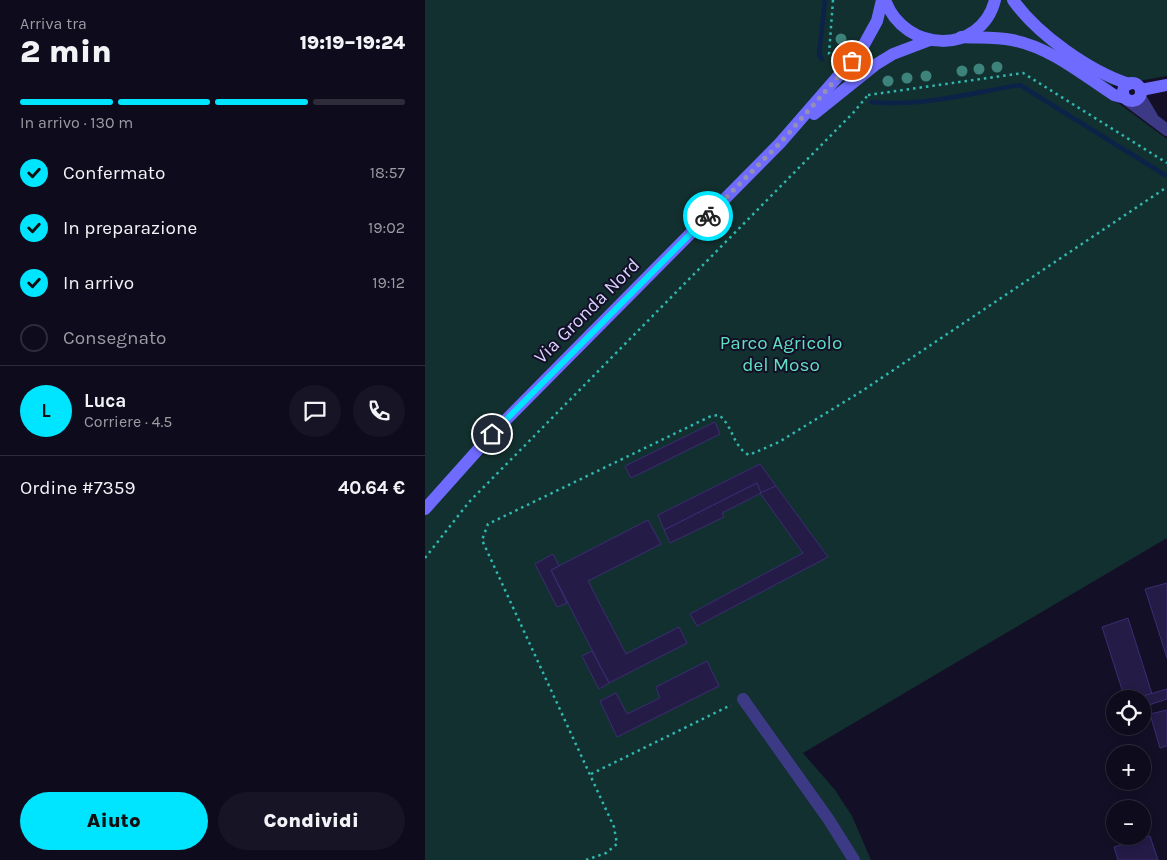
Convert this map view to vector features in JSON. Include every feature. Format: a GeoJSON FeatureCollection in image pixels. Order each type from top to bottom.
{"type":"FeatureCollection","features":[{"type":"Feature","properties":{"kind":"main road","name":"Via Gronda Nord"},"geometry":{"type":"LineString","coordinates":[[425,509],[492,434],[780,143],[843,71],[871,35],[884,0]]}},
{"type":"Feature","properties":{"kind":"main road"},"geometry":{"type":"LineString","coordinates":[[884,0],[889,11],[900,25],[914,35],[931,40],[946,41],[961,37],[975,30],[986,19],[995,0]]}},
{"type":"Feature","properties":{"kind":"main road"},"geometry":{"type":"LineString","coordinates":[[1013,0],[1023,14],[1046,36],[1111,78],[1129,84],[1123,90],[1133,96]]}},
{"type":"Feature","properties":{"kind":"main road"},"geometry":{"type":"LineString","coordinates":[[961,37],[1005,39],[1028,44],[1046,51],[1114,95],[1133,96],[1167,85]]}},
{"type":"Feature","properties":{"kind":"main road","name":"Via Gronda Nord"},"geometry":{"type":"LineString","coordinates":[[780,143],[853,81],[893,54],[931,40]]}},
{"type":"Feature","properties":{"kind":"street"},"geometry":{"type":"LineString","coordinates":[[1133,96],[1162,127]]}},
{"type":"Feature","properties":{"kind":"street"},"geometry":{"type":"LineString","coordinates":[[743,699],[829,820],[854,860]]}},
{"type":"Feature","properties":{"kind":"path"},"geometry":{"type":"LineString","coordinates":[[833,0],[829,54],[843,71]]}},
{"type":"Feature","properties":{"kind":"path"},"geometry":{"type":"LineString","coordinates":[[425,558],[469,502],[853,113],[868,95],[1023,73],[1167,163]]}},
{"type":"Feature","properties":{"kind":"path"},"geometry":{"type":"LineString","coordinates":[[853,81],[868,95]]}},
{"type":"Feature","properties":{"kind":"path"},"geometry":{"type":"LineString","coordinates":[[586,860],[607,852],[617,844],[614,827],[482,540],[488,524],[711,416],[719,415],[726,420],[741,451],[749,455],[779,442],[862,391],[1167,187]]}},
{"type":"Feature","properties":{"kind":"path"},"geometry":{"type":"LineString","coordinates":[[591,774],[743,699]]}},
{"type":"Feature","properties":{"kind":"green space","name":"Parco Agricolo del Moso"},"geometry":{"type":"Polygon","coordinates":[[[425,0],[1167,0],[1167,76],[1098,88],[1167,139],[1167,538],[803,753],[835,790],[852,816],[871,860],[425,860],[425,0]]]}},
{"type":"Feature","properties":{"kind":"building"},"geometry":{"type":"Polygon","coordinates":[[[715,422],[720,434],[631,478],[625,466],[715,422]]]}},
{"type":"Feature","properties":{"kind":"building"},"geometry":{"type":"Polygon","coordinates":[[[760,464],[776,486],[761,493],[757,483],[664,530],[658,515],[760,464]]]}},
{"type":"Feature","properties":{"kind":"building"},"geometry":{"type":"Polygon","coordinates":[[[757,483],[761,493],[722,513],[724,517],[670,543],[664,530],[757,483]]]}},
{"type":"Feature","properties":{"kind":"building"},"geometry":{"type":"Polygon","coordinates":[[[776,486],[828,557],[697,626],[690,614],[803,553],[760,493],[776,486]]]}},
{"type":"Feature","properties":{"kind":"building"},"geometry":{"type":"Polygon","coordinates":[[[648,520],[661,544],[588,581],[626,654],[679,627],[687,643],[609,683],[551,570],[648,520]]]}},
{"type":"Feature","properties":{"kind":"building"},"geometry":{"type":"Polygon","coordinates":[[[553,554],[559,566],[551,570],[567,603],[557,607],[535,564],[553,554]]]}},
{"type":"Feature","properties":{"kind":"building"},"geometry":{"type":"Polygon","coordinates":[[[1167,583],[1167,658],[1145,589],[1167,583]]]}},
{"type":"Feature","properties":{"kind":"building"},"geometry":{"type":"Polygon","coordinates":[[[1128,618],[1151,690],[1122,690],[1102,627],[1128,618]]]}},
{"type":"Feature","properties":{"kind":"building"},"geometry":{"type":"Polygon","coordinates":[[[592,651],[609,683],[599,689],[582,656],[592,651]]]}},
{"type":"Feature","properties":{"kind":"building"},"geometry":{"type":"Polygon","coordinates":[[[707,661],[719,686],[617,737],[600,701],[616,693],[627,714],[660,698],[656,687],[707,661]]]}},
{"type":"Feature","properties":{"kind":"building"},"geometry":{"type":"Polygon","coordinates":[[[1167,689],[1167,699],[1151,704],[1151,694],[1167,689]]]}},
{"type":"Feature","properties":{"kind":"building"},"geometry":{"type":"Polygon","coordinates":[[[1167,710],[1167,746],[1160,748],[1151,714],[1167,710]]]}},
{"type":"Feature","properties":{"kind":"building"},"geometry":{"type":"Polygon","coordinates":[[[1151,839],[1158,860],[1118,860],[1114,847],[1121,845],[1151,845],[1151,839]]]}},
{"type":"Feature","properties":{"kind":"waterway"},"geometry":{"type":"LineString","coordinates":[[822,59],[819,55],[825,0]]}},
{"type":"Feature","properties":{"kind":"waterway"},"geometry":{"type":"LineString","coordinates":[[872,102],[909,103],[927,101],[1020,85],[1165,175]]}},
{"type":"Feature","properties":{"kind":"way so far"},"geometry":{"type":"LineString","coordinates":[[708,216],[780,143],[852,61]]}},
{"type":"Feature","properties":{"kind":"route"},"geometry":{"type":"LineString","coordinates":[[492,434],[708,216]]}}]}
